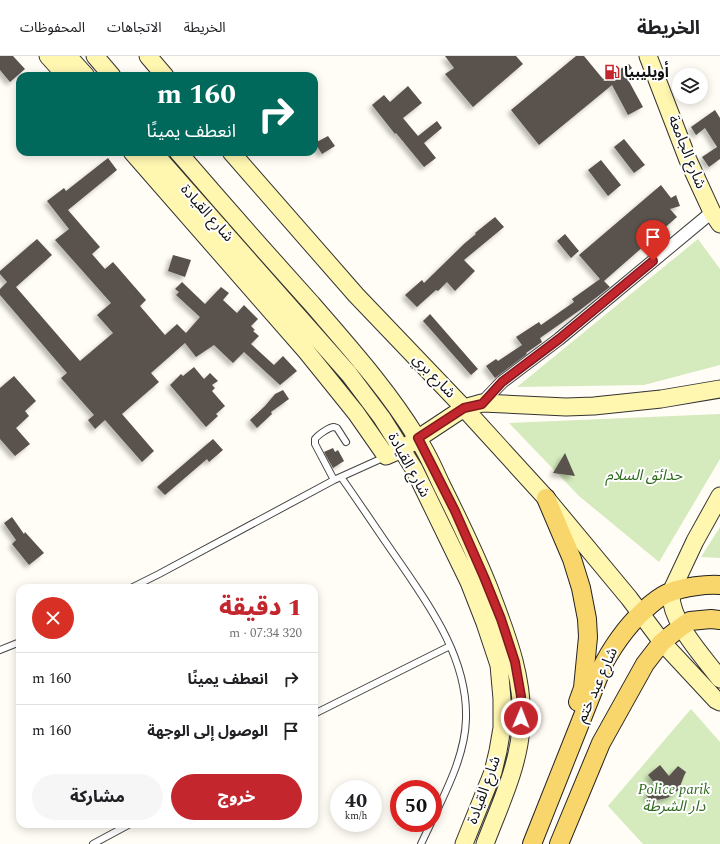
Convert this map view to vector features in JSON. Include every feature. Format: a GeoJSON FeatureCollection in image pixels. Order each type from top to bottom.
{"type":"FeatureCollection","features":[{"type":"Feature","properties":{"kind":"main road"},"geometry":{"type":"LineString","coordinates":[[48,56],[62,72]]}},
{"type":"Feature","properties":{"kind":"main road"},"geometry":{"type":"LineString","coordinates":[[68,56],[82,72]]}},
{"type":"Feature","properties":{"kind":"main road"},"geometry":{"type":"LineString","coordinates":[[95,56],[109,72]]}},
{"type":"Feature","properties":{"kind":"main road"},"geometry":{"type":"LineString","coordinates":[[148,56],[162,72]]}},
{"type":"Feature","properties":{"kind":"main road","name":"شارع الجامعة"},"geometry":{"type":"LineString","coordinates":[[648,56],[688,160],[716,218]]}},
{"type":"Feature","properties":{"kind":"main road","name":"شارع القيادة"},"geometry":{"type":"LineString","coordinates":[[136,156],[306,350],[356,413],[386,456]]}},
{"type":"Feature","properties":{"kind":"main road","name":"شارع القيادة"},"geometry":{"type":"LineString","coordinates":[[157,156],[349,374],[382,418],[414,469],[469,582],[485,623],[498,665],[502,699],[502,728],[494,772],[464,844]]}},
{"type":"Feature","properties":{"kind":"main road","name":"شارع القيادة"},"geometry":{"type":"LineString","coordinates":[[182,156],[360,360],[396,406],[418,438],[455,511],[501,619],[515,662],[521,696],[521,728],[511,776],[485,844]]}},
{"type":"Feature","properties":{"kind":"main road","name":"شارع بري"},"geometry":{"type":"LineString","coordinates":[[234,156],[356,295],[464,408],[546,498],[662,642],[716,700],[720,702]]}},
{"type":"Feature","properties":{"kind":"main road"},"geometry":{"type":"LineString","coordinates":[[386,456],[402,449],[464,408],[482,404],[566,407],[594,406],[661,399],[720,389]]}},
{"type":"Feature","properties":{"kind":"main road"},"geometry":{"type":"LineString","coordinates":[[720,496],[694,541],[671,592],[670,599],[681,627],[720,679]]}},
{"type":"Feature","properties":{"kind":"main road"},"geometry":{"type":"LineString","coordinates":[[546,498],[572,559],[587,619],[588,637],[583,688],[570,729],[568,752]]}},
{"type":"Feature","properties":{"kind":"main road","name":"شارع عبد ختم"},"geometry":{"type":"LineString","coordinates":[[532,844],[604,663],[614,645],[640,613],[655,601],[671,592],[695,586],[720,585]]}},
{"type":"Feature","properties":{"kind":"main road","name":"شارع عبد ختم"},"geometry":{"type":"LineString","coordinates":[[559,844],[601,743],[645,664],[662,642],[681,627],[690,622],[711,619],[720,620]]}},
{"type":"Feature","properties":{"kind":"street"},"geometry":{"type":"LineString","coordinates":[[482,404],[502,382],[716,218]]}},
{"type":"Feature","properties":{"kind":"lane"},"geometry":{"type":"LineString","coordinates":[[334,480],[315,444],[315,439],[319,435],[335,427],[346,442]]}},
{"type":"Feature","properties":{"kind":"lane"},"geometry":{"type":"LineString","coordinates":[[139,584],[334,480],[386,456]]}},
{"type":"Feature","properties":{"kind":"lane"},"geometry":{"type":"LineString","coordinates":[[341,477],[422,595],[437,620],[456,660],[464,688],[466,718],[465,732],[449,785],[442,799]]}},
{"type":"Feature","properties":{"kind":"lane"},"geometry":{"type":"LineString","coordinates":[[0,650],[16,644]]}},
{"type":"Feature","properties":{"kind":"lane"},"geometry":{"type":"LineString","coordinates":[[318,712],[450,646]]}},
{"type":"Feature","properties":{"kind":"lane"},"geometry":{"type":"LineString","coordinates":[[93,844],[123,828]]}},
{"type":"Feature","properties":{"kind":"lane"},"geometry":{"type":"LineString","coordinates":[[421,844],[427,832]]}},
{"type":"Feature","properties":{"kind":"green space"},"geometry":{"type":"Polygon","coordinates":[[[698,239],[720,269],[720,365],[644,385],[517,387],[698,239]]]}},
{"type":"Feature","properties":{"kind":"green space","name":"حدائق السلام"},"geometry":{"type":"Polygon","coordinates":[[[720,414],[720,459],[659,562],[579,496],[509,423],[720,414]]]}},
{"type":"Feature","properties":{"kind":"green space"},"geometry":{"type":"Polygon","coordinates":[[[720,527],[720,558],[701,557],[720,527]]]}},
{"type":"Feature","properties":{"kind":"green space","name":"Police parik دار الشرطة"},"geometry":{"type":"Polygon","coordinates":[[[691,709],[720,742],[720,844],[643,844],[608,806],[691,709]]]}},
{"type":"Feature","properties":{"kind":"building"},"geometry":{"type":"Polygon","coordinates":[[[0,56],[13,56],[25,69],[22,72],[16,72],[16,77],[10,82],[0,70],[0,56]]]}},
{"type":"Feature","properties":{"kind":"building"},"geometry":{"type":"Polygon","coordinates":[[[445,56],[516,56],[523,64],[473,107],[445,74],[454,68],[445,56]]]}},
{"type":"Feature","properties":{"kind":"building"},"geometry":{"type":"Polygon","coordinates":[[[576,56],[584,56],[603,79],[629,64],[632,68],[625,74],[643,107],[628,115],[612,85],[539,145],[511,110],[576,56]]]}},
{"type":"Feature","properties":{"kind":"building"},"geometry":{"type":"Polygon","coordinates":[[[408,86],[422,103],[403,118],[418,136],[437,121],[442,128],[424,143],[436,158],[424,167],[372,105],[384,95],[390,102],[408,86]]]}},
{"type":"Feature","properties":{"kind":"building"},"geometry":{"type":"Polygon","coordinates":[[[715,110],[720,118],[720,159],[709,167],[702,157],[717,147],[705,128],[696,135],[691,127],[715,110]]]}},
{"type":"Feature","properties":{"kind":"building"},"geometry":{"type":"Polygon","coordinates":[[[328,136],[335,146],[322,154],[318,148],[318,141],[328,136]]]}},
{"type":"Feature","properties":{"kind":"building"},"geometry":{"type":"Polygon","coordinates":[[[624,139],[645,165],[634,173],[614,147],[624,139]]]}},
{"type":"Feature","properties":{"kind":"building"},"geometry":{"type":"Polygon","coordinates":[[[108,158],[117,170],[68,210],[100,247],[92,254],[105,269],[113,262],[146,300],[140,306],[165,335],[177,324],[186,333],[200,317],[176,295],[179,292],[175,289],[182,282],[205,304],[221,287],[229,293],[223,300],[237,313],[244,305],[258,319],[251,326],[255,330],[253,331],[259,336],[251,344],[274,365],[283,356],[297,371],[280,385],[244,352],[233,363],[214,345],[196,357],[185,343],[151,373],[159,382],[122,414],[154,451],[142,462],[105,420],[95,429],[88,420],[94,415],[61,378],[67,373],[0,295],[0,289],[7,282],[0,274],[0,271],[37,239],[52,255],[16,287],[80,361],[113,333],[97,315],[111,303],[55,240],[69,229],[47,201],[64,188],[66,191],[108,158]]]}},
{"type":"Feature","properties":{"kind":"building"},"geometry":{"type":"Polygon","coordinates":[[[601,160],[621,185],[608,196],[588,170],[601,160]]]}},
{"type":"Feature","properties":{"kind":"building"},"geometry":{"type":"Polygon","coordinates":[[[661,185],[671,198],[676,195],[680,206],[670,209],[677,217],[604,281],[610,287],[540,338],[542,342],[495,378],[486,366],[496,359],[498,361],[522,345],[516,337],[539,322],[541,325],[574,302],[572,299],[600,279],[579,255],[661,185]]]}},
{"type":"Feature","properties":{"kind":"building"},"geometry":{"type":"Polygon","coordinates":[[[495,217],[504,227],[464,260],[475,271],[455,291],[447,282],[417,307],[405,295],[422,280],[424,283],[476,234],[475,233],[495,217]]]}},
{"type":"Feature","properties":{"kind":"building"},"geometry":{"type":"Polygon","coordinates":[[[565,234],[579,251],[571,258],[557,241],[565,234]]]}},
{"type":"Feature","properties":{"kind":"building"},"geometry":{"type":"Polygon","coordinates":[[[173,255],[191,260],[185,277],[168,271],[173,255]]]}},
{"type":"Feature","properties":{"kind":"building"},"geometry":{"type":"Polygon","coordinates":[[[430,314],[478,369],[471,375],[423,321],[430,314]]]}},
{"type":"Feature","properties":{"kind":"building"},"geometry":{"type":"Polygon","coordinates":[[[194,367],[204,379],[210,373],[218,381],[212,385],[215,388],[212,391],[225,406],[216,414],[218,416],[206,427],[170,385],[181,374],[183,376],[194,367]]]}},
{"type":"Feature","properties":{"kind":"building"},"geometry":{"type":"Polygon","coordinates":[[[14,376],[36,401],[25,411],[29,416],[16,428],[30,444],[15,456],[0,439],[0,388],[14,376]]]}},
{"type":"Feature","properties":{"kind":"building"},"geometry":{"type":"Polygon","coordinates":[[[283,390],[289,399],[271,412],[272,414],[257,428],[250,420],[275,394],[283,390]]]}},
{"type":"Feature","properties":{"kind":"building"},"geometry":{"type":"Polygon","coordinates":[[[213,439],[223,450],[209,462],[207,459],[165,495],[157,487],[213,439]]]}},
{"type":"Feature","properties":{"kind":"building"},"geometry":{"type":"Polygon","coordinates":[[[333,448],[335,452],[338,450],[344,461],[333,468],[324,452],[333,448]]]}},
{"type":"Feature","properties":{"kind":"building"},"geometry":{"type":"Polygon","coordinates":[[[565,453],[575,476],[553,473],[565,453]]]}},
{"type":"Feature","properties":{"kind":"building"},"geometry":{"type":"Polygon","coordinates":[[[12,517],[24,534],[25,532],[44,553],[29,565],[12,544],[16,540],[4,523],[12,517]]]}},
{"type":"Feature","properties":{"kind":"building"},"geometry":{"type":"Polygon","coordinates":[[[660,765],[669,776],[678,766],[686,772],[679,789],[675,793],[667,798],[657,800],[653,803],[646,795],[657,786],[648,775],[660,765]]]}},
{"type":"Feature","properties":{"kind":"place","name":"أويليبيا"},"geometry":{"type":"Point","coordinates":[612,72]}},
{"type":"Feature","properties":{"kind":"route"},"geometry":{"type":"LineString","coordinates":[[521,718],[521,696],[515,662],[501,619],[455,511],[418,438],[464,408],[482,404],[502,382],[559,339],[653,261]]}}]}
